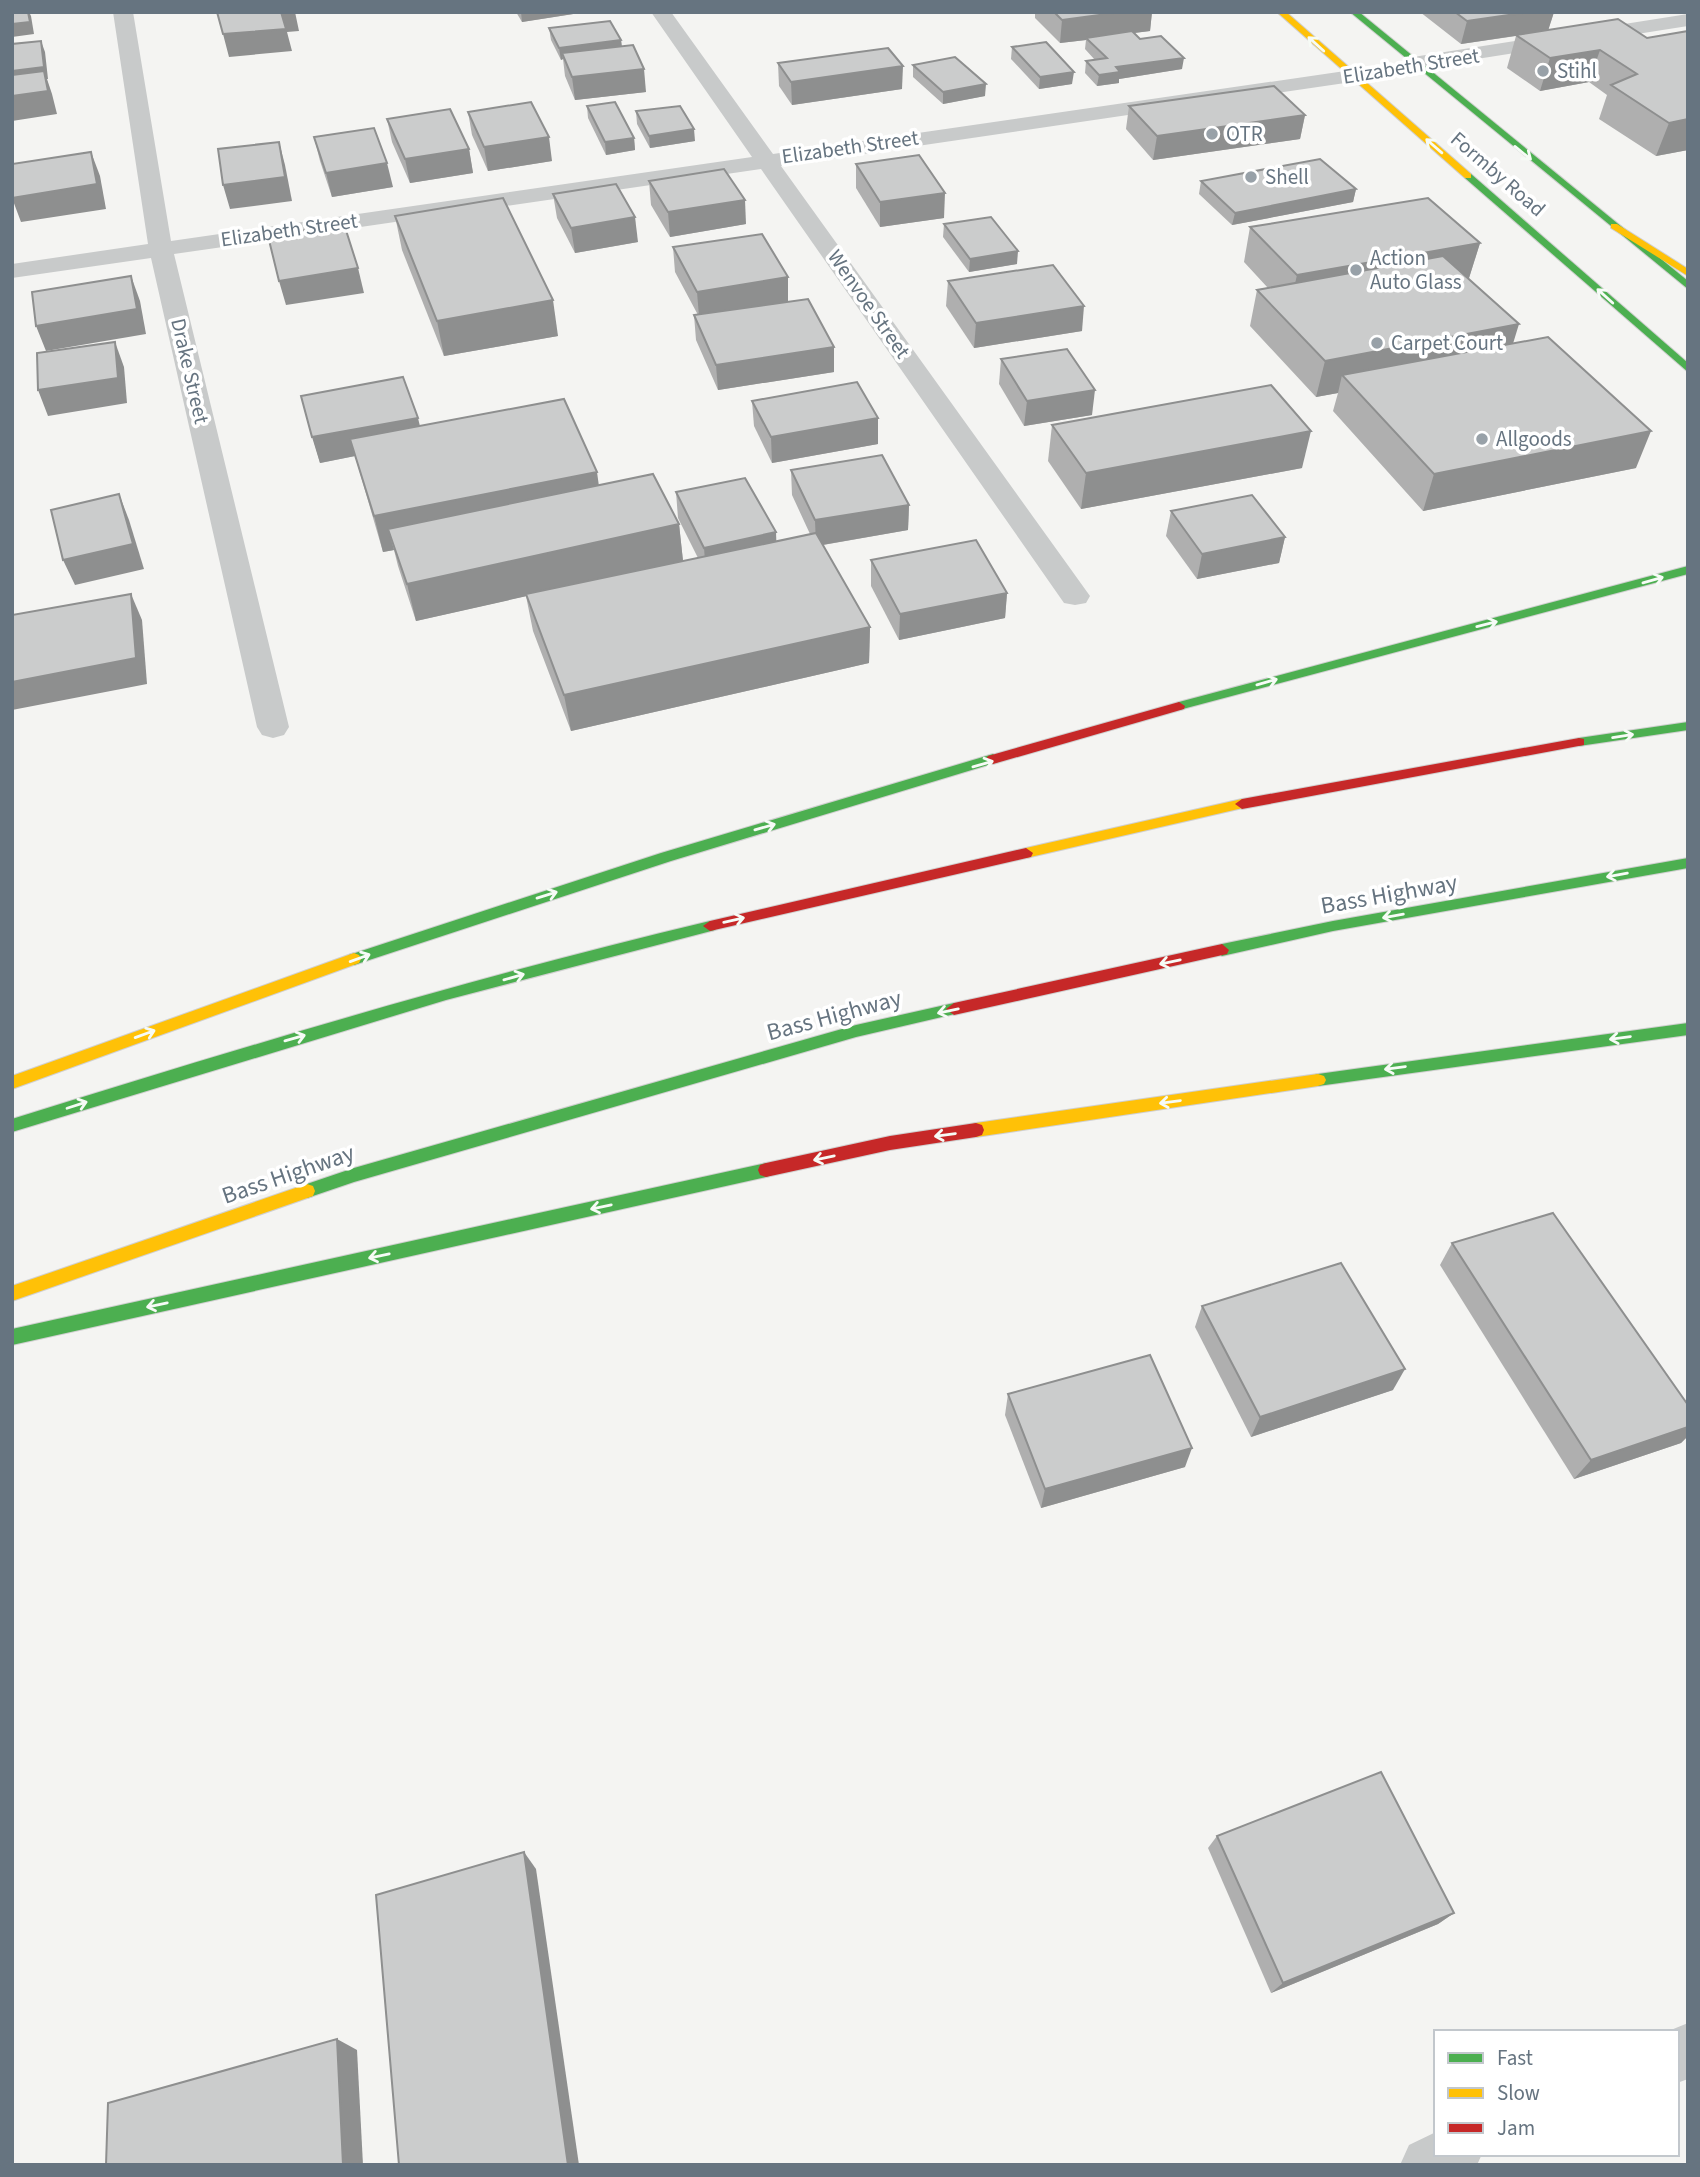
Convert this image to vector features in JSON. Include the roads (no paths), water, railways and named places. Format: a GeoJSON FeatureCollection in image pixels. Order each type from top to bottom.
{"type":"FeatureCollection","features":[{"type":"Feature","properties":{"kind":"main road","name":"Formby Road"},"geometry":{"type":"LineString","coordinates":[[1281,12],[1688,369]]}},
{"type":"Feature","properties":{"kind":"main road","name":"Formby Road"},"geometry":{"type":"LineString","coordinates":[[1354,12],[1688,286]]}},
{"type":"Feature","properties":{"kind":"main road","name":"Elizabeth Street"},"geometry":{"type":"LineString","coordinates":[[1352,76],[1413,63]]}},
{"type":"Feature","properties":{"kind":"main road"},"geometry":{"type":"LineString","coordinates":[[1614,226],[1688,273]]}},
{"type":"Feature","properties":{"kind":"main road"},"geometry":{"type":"LineString","coordinates":[[12,1083],[459,922],[746,832],[1331,664],[1688,570]]}},
{"type":"Feature","properties":{"kind":"main road"},"geometry":{"type":"LineString","coordinates":[[12,1126],[255,1049],[630,944],[1255,801],[1558,745],[1688,726]]}},
{"type":"Feature","properties":{"kind":"main road","name":"Bass Highway"},"geometry":{"type":"LineString","coordinates":[[12,1294],[354,1175],[856,1031],[1333,926],[1688,863]]}},
{"type":"Feature","properties":{"kind":"main road"},"geometry":{"type":"LineString","coordinates":[[12,1337],[890,1143],[1463,1058],[1688,1029]]}},
{"type":"Feature","properties":{"kind":"street","name":"Drake Street"},"geometry":{"type":"LineString","coordinates":[[123,12],[161,249],[273,727]]}},
{"type":"Feature","properties":{"kind":"street","name":"Wenvoe Street"},"geometry":{"type":"LineString","coordinates":[[661,12],[768,159],[1075,596]]}},
{"type":"Feature","properties":{"kind":"street","name":"Elizabeth Street"},"geometry":{"type":"LineString","coordinates":[[1413,63],[1688,20]]}},
{"type":"Feature","properties":{"kind":"street","name":"Elizabeth Street"},"geometry":{"type":"LineString","coordinates":[[12,271],[1352,76]]}},
{"type":"Feature","properties":{"kind":"street"},"geometry":{"type":"LineString","coordinates":[[1429,2165],[1448,2156]]}},
{"type":"Feature","properties":{"kind":"place","name":"Stihl"},"geometry":{"type":"Point","coordinates":[1543,71]}},
{"type":"Feature","properties":{"kind":"place","name":"OTR"},"geometry":{"type":"Point","coordinates":[1212,134]}},
{"type":"Feature","properties":{"kind":"place","name":"Shell"},"geometry":{"type":"Point","coordinates":[1251,177]}},
{"type":"Feature","properties":{"kind":"place","name":"Action Auto Glass"},"geometry":{"type":"Point","coordinates":[1356,270]}},
{"type":"Feature","properties":{"kind":"place","name":"Carpet Court"},"geometry":{"type":"Point","coordinates":[1377,343]}},
{"type":"Feature","properties":{"kind":"place","name":"Allgoods"},"geometry":{"type":"Point","coordinates":[1482,439]}}]}
